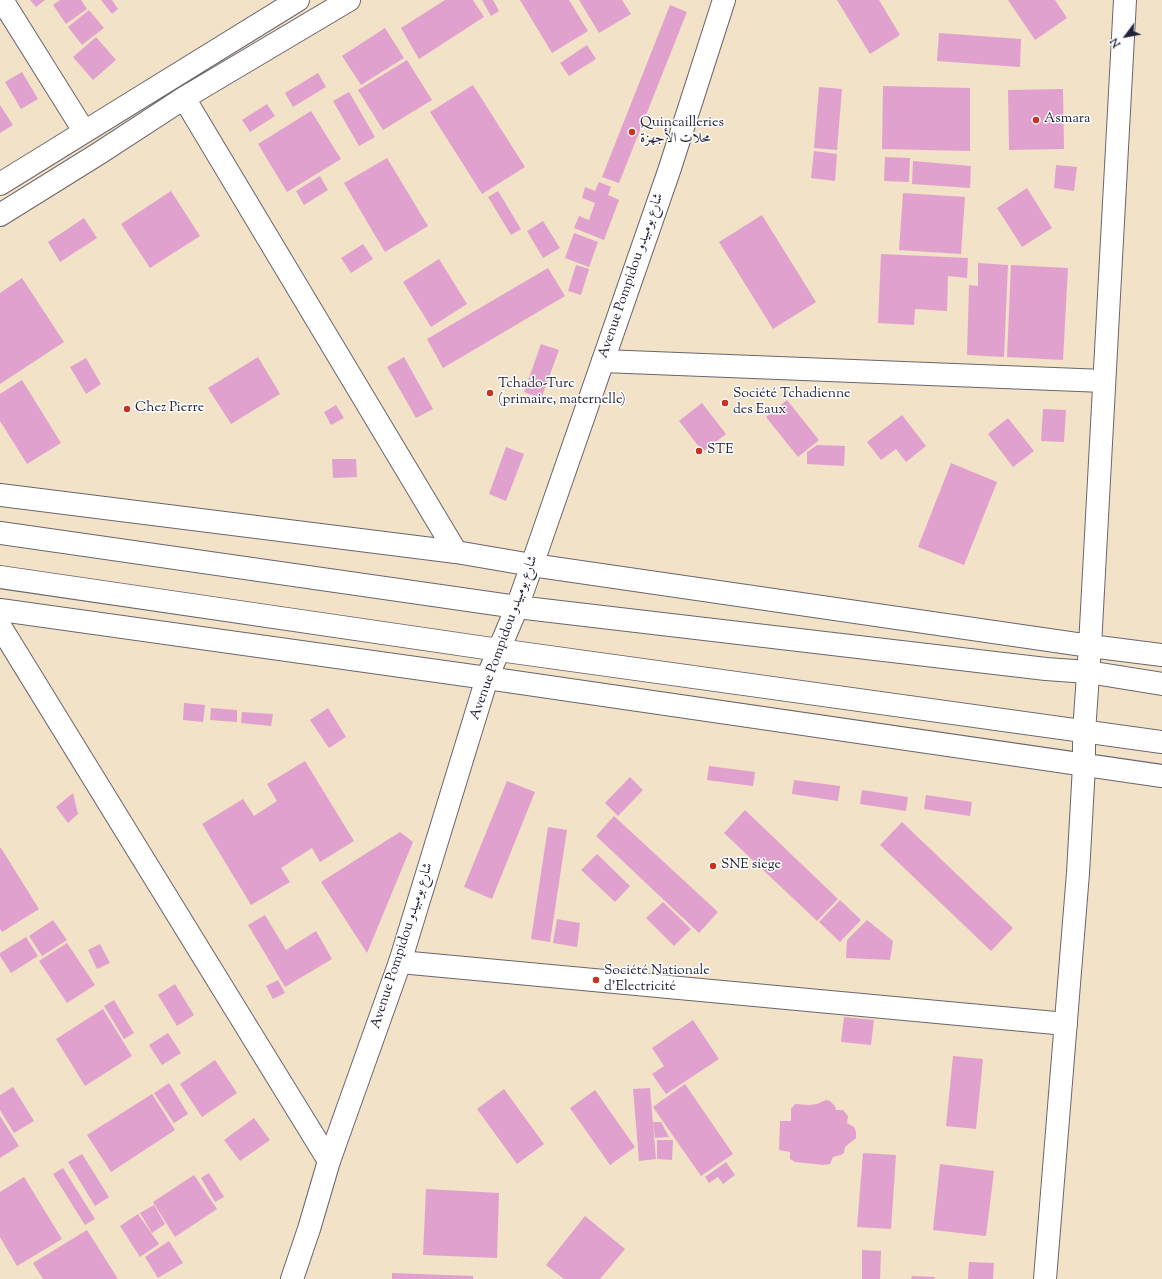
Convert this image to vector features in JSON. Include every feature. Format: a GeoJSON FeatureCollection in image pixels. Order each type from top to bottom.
{"type":"FeatureCollection","features":[{"type":"Feature","properties":{"kind":"street"},"geometry":{"type":"LineString","coordinates":[[2,0],[84,131]]}},
{"type":"Feature","properties":{"kind":"street"},"geometry":{"type":"LineString","coordinates":[[0,184],[298,0]]}},
{"type":"Feature","properties":{"kind":"street"},"geometry":{"type":"LineString","coordinates":[[0,215],[184,98],[349,0]]}},
{"type":"Feature","properties":{"kind":"street","name":"Avenue Pompidou شارع بومبيدو"},"geometry":{"type":"LineString","coordinates":[[292,1279],[309,1229],[329,1161],[400,962],[487,678],[517,607],[532,565],[669,171],[724,0]]}},
{"type":"Feature","properties":{"kind":"street"},"geometry":{"type":"LineString","coordinates":[[1045,1279],[1078,873],[1084,766],[1084,732],[1125,0]]}},
{"type":"Feature","properties":{"kind":"street"},"geometry":{"type":"LineString","coordinates":[[184,98],[456,552]]}},
{"type":"Feature","properties":{"kind":"street"},"geometry":{"type":"LineString","coordinates":[[603,360],[1104,381]]}},
{"type":"Feature","properties":{"kind":"street"},"geometry":{"type":"LineString","coordinates":[[0,495],[456,552],[532,565],[1090,646],[1162,655]]}},
{"type":"Feature","properties":{"kind":"street"},"geometry":{"type":"LineString","coordinates":[[0,533],[517,607],[1031,667],[1088,672],[1162,684]]}},
{"type":"Feature","properties":{"kind":"street"},"geometry":{"type":"LineString","coordinates":[[0,577],[499,650],[1162,742]]}},
{"type":"Feature","properties":{"kind":"street"},"geometry":{"type":"LineString","coordinates":[[0,610],[487,678],[1084,766],[1162,776]]}},
{"type":"Feature","properties":{"kind":"street"},"geometry":{"type":"LineString","coordinates":[[0,626],[329,1161]]}},
{"type":"Feature","properties":{"kind":"street"},"geometry":{"type":"LineString","coordinates":[[400,962],[1066,1024]]}},
{"type":"Feature","properties":{"kind":"building"},"geometry":{"type":"Polygon","coordinates":[[[30,0],[45,0],[36,7],[30,0]]]}},
{"type":"Feature","properties":{"kind":"building"},"geometry":{"type":"Polygon","coordinates":[[[60,0],[81,0],[87,9],[66,24],[53,5],[60,0]]]}},
{"type":"Feature","properties":{"kind":"building"},"geometry":{"type":"Polygon","coordinates":[[[101,0],[112,0],[118,9],[112,14],[101,0]]]}},
{"type":"Feature","properties":{"kind":"building"},"geometry":{"type":"Polygon","coordinates":[[[445,0],[473,0],[484,17],[419,59],[401,28],[445,0]]]}},
{"type":"Feature","properties":{"kind":"building"},"geometry":{"type":"Polygon","coordinates":[[[482,0],[493,0],[499,11],[491,16],[482,0]]]}},
{"type":"Feature","properties":{"kind":"building"},"geometry":{"type":"Polygon","coordinates":[[[520,0],[569,0],[588,31],[552,53],[520,0]]]}},
{"type":"Feature","properties":{"kind":"building"},"geometry":{"type":"Polygon","coordinates":[[[579,0],[622,0],[631,14],[599,33],[579,0]]]}},
{"type":"Feature","properties":{"kind":"building"},"geometry":{"type":"Polygon","coordinates":[[[837,0],[879,0],[900,35],[870,54],[837,0]]]}},
{"type":"Feature","properties":{"kind":"building"},"geometry":{"type":"Polygon","coordinates":[[[1008,0],[1055,0],[1067,18],[1035,40],[1008,0]]]}},
{"type":"Feature","properties":{"kind":"building"},"geometry":{"type":"Polygon","coordinates":[[[670,5],[687,12],[619,183],[602,177],[670,5]]]}},
{"type":"Feature","properties":{"kind":"building"},"geometry":{"type":"Polygon","coordinates":[[[89,10],[104,28],[82,45],[68,27],[89,10]]]}},
{"type":"Feature","properties":{"kind":"building"},"geometry":{"type":"Polygon","coordinates":[[[385,28],[404,58],[361,85],[342,56],[385,28]]]}},
{"type":"Feature","properties":{"kind":"building"},"geometry":{"type":"Polygon","coordinates":[[[939,33],[1021,39],[1020,67],[937,61],[939,33]]]}},
{"type":"Feature","properties":{"kind":"building"},"geometry":{"type":"Polygon","coordinates":[[[96,37],[116,60],[93,80],[73,57],[96,37]]]}},
{"type":"Feature","properties":{"kind":"building"},"geometry":{"type":"Polygon","coordinates":[[[587,45],[596,59],[569,76],[560,63],[587,45]]]}},
{"type":"Feature","properties":{"kind":"building"},"geometry":{"type":"Polygon","coordinates":[[[407,60],[432,100],[383,130],[358,90],[407,60]]]}},
{"type":"Feature","properties":{"kind":"building"},"geometry":{"type":"Polygon","coordinates":[[[22,72],[38,99],[21,109],[5,82],[22,72]]]}},
{"type":"Feature","properties":{"kind":"building"},"geometry":{"type":"Polygon","coordinates":[[[318,73],[326,87],[293,107],[285,93],[318,73]]]}},
{"type":"Feature","properties":{"kind":"building"},"geometry":{"type":"Polygon","coordinates":[[[473,85],[525,167],[482,194],[430,112],[473,85]]]}},
{"type":"Feature","properties":{"kind":"building"},"geometry":{"type":"Polygon","coordinates":[[[883,86],[970,88],[970,151],[882,149],[883,86]]]}},
{"type":"Feature","properties":{"kind":"building"},"geometry":{"type":"Polygon","coordinates":[[[819,87],[842,89],[837,150],[814,148],[819,87]]]}},
{"type":"Feature","properties":{"kind":"building","name":"Asmara"},"geometry":{"type":"Polygon","coordinates":[[[1063,89],[1064,149],[1009,150],[1008,90],[1063,89]]]}},
{"type":"Feature","properties":{"kind":"building"},"geometry":{"type":"Polygon","coordinates":[[[349,92],[375,137],[359,146],[333,101],[349,92]]]}},
{"type":"Feature","properties":{"kind":"building"},"geometry":{"type":"Polygon","coordinates":[[[267,104],[275,116],[250,132],[242,120],[267,104]]]}},
{"type":"Feature","properties":{"kind":"building"},"geometry":{"type":"Polygon","coordinates":[[[0,105],[13,125],[0,133],[0,105]]]}},
{"type":"Feature","properties":{"kind":"building"},"geometry":{"type":"Polygon","coordinates":[[[311,111],[341,159],[287,192],[258,144],[311,111]]]}},
{"type":"Feature","properties":{"kind":"building"},"geometry":{"type":"Polygon","coordinates":[[[814,151],[837,154],[835,181],[811,178],[814,151]]]}},
{"type":"Feature","properties":{"kind":"building"},"geometry":{"type":"Polygon","coordinates":[[[885,157],[910,158],[909,182],[884,181],[885,157]]]}},
{"type":"Feature","properties":{"kind":"building"},"geometry":{"type":"Polygon","coordinates":[[[387,158],[428,226],[385,252],[344,183],[387,158]]]}},
{"type":"Feature","properties":{"kind":"building"},"geometry":{"type":"Polygon","coordinates":[[[913,161],[971,166],[970,188],[912,184],[913,161]]]}},
{"type":"Feature","properties":{"kind":"building"},"geometry":{"type":"Polygon","coordinates":[[[1056,165],[1077,167],[1074,191],[1054,188],[1056,165]]]}},
{"type":"Feature","properties":{"kind":"building"},"geometry":{"type":"Polygon","coordinates":[[[320,176],[328,190],[304,205],[296,191],[320,176]]]}},
{"type":"Feature","properties":{"kind":"building"},"geometry":{"type":"Polygon","coordinates":[[[599,182],[611,187],[608,195],[619,200],[604,240],[574,228],[579,216],[589,220],[595,203],[582,198],[585,187],[595,191],[599,182]]]}},
{"type":"Feature","properties":{"kind":"building"},"geometry":{"type":"Polygon","coordinates":[[[1027,188],[1052,228],[1022,247],[997,208],[1027,188]]]}},
{"type":"Feature","properties":{"kind":"building"},"geometry":{"type":"Polygon","coordinates":[[[171,191],[200,236],[150,268],[121,224],[171,191]]]}},
{"type":"Feature","properties":{"kind":"building"},"geometry":{"type":"Polygon","coordinates":[[[498,191],[521,229],[511,235],[488,197],[498,191]]]}},
{"type":"Feature","properties":{"kind":"building"},"geometry":{"type":"Polygon","coordinates":[[[903,193],[965,197],[961,254],[899,250],[903,193]]]}},
{"type":"Feature","properties":{"kind":"building"},"geometry":{"type":"Polygon","coordinates":[[[762,215],[816,302],[773,329],[719,242],[762,215]]]}},
{"type":"Feature","properties":{"kind":"building"},"geometry":{"type":"Polygon","coordinates":[[[84,218],[97,238],[60,262],[48,242],[84,218]]]}},
{"type":"Feature","properties":{"kind":"building"},"geometry":{"type":"Polygon","coordinates":[[[543,221],[560,248],[543,258],[527,231],[543,221]]]}},
{"type":"Feature","properties":{"kind":"building"},"geometry":{"type":"Polygon","coordinates":[[[574,233],[598,242],[589,267],[565,258],[574,233]]]}},
{"type":"Feature","properties":{"kind":"building"},"geometry":{"type":"Polygon","coordinates":[[[363,244],[373,259],[351,273],[341,258],[363,244]]]}},
{"type":"Feature","properties":{"kind":"building"},"geometry":{"type":"Polygon","coordinates":[[[881,254],[968,258],[967,278],[948,276],[947,311],[915,309],[914,325],[878,323],[881,254]]]}},
{"type":"Feature","properties":{"kind":"building"},"geometry":{"type":"Polygon","coordinates":[[[439,259],[467,304],[431,327],[403,282],[439,259]]]}},
{"type":"Feature","properties":{"kind":"building"},"geometry":{"type":"Polygon","coordinates":[[[978,263],[1008,265],[1004,357],[967,355],[969,285],[978,286],[978,263]]]}},
{"type":"Feature","properties":{"kind":"building"},"geometry":{"type":"Polygon","coordinates":[[[576,265],[589,269],[581,295],[568,291],[576,265]]]}},
{"type":"Feature","properties":{"kind":"building"},"geometry":{"type":"Polygon","coordinates":[[[1011,265],[1068,268],[1063,360],[1007,357],[1011,265]]]}},
{"type":"Feature","properties":{"kind":"building"},"geometry":{"type":"Polygon","coordinates":[[[548,268],[565,296],[443,368],[427,339],[548,268]]]}},
{"type":"Feature","properties":{"kind":"building"},"geometry":{"type":"Polygon","coordinates":[[[22,278],[64,342],[0,384],[0,293],[22,278]]]}},
{"type":"Feature","properties":{"kind":"building"},"geometry":{"type":"Polygon","coordinates":[[[541,344],[559,350],[541,399],[524,392],[541,344]]]}},
{"type":"Feature","properties":{"kind":"building"},"geometry":{"type":"Polygon","coordinates":[[[258,357],[280,394],[231,424],[208,388],[258,357]]]}},
{"type":"Feature","properties":{"kind":"building"},"geometry":{"type":"Polygon","coordinates":[[[404,357],[433,409],[416,418],[387,367],[404,357]]]}},
{"type":"Feature","properties":{"kind":"building"},"geometry":{"type":"Polygon","coordinates":[[[86,358],[101,384],[86,394],[70,367],[86,358]]]}},
{"type":"Feature","properties":{"kind":"building"},"geometry":{"type":"Polygon","coordinates":[[[22,380],[61,443],[27,464],[0,421],[0,394],[22,380]]]}},
{"type":"Feature","properties":{"kind":"building"},"geometry":{"type":"Polygon","coordinates":[[[787,400],[819,440],[798,457],[766,417],[787,400]]]}},
{"type":"Feature","properties":{"kind":"building"},"geometry":{"type":"Polygon","coordinates":[[[702,403],[726,434],[703,452],[679,421],[702,403]]]}},
{"type":"Feature","properties":{"kind":"building"},"geometry":{"type":"Polygon","coordinates":[[[336,405],[344,418],[331,425],[324,412],[336,405]]]}},
{"type":"Feature","properties":{"kind":"building"},"geometry":{"type":"Polygon","coordinates":[[[1043,409],[1066,410],[1064,442],[1041,441],[1043,409]]]}},
{"type":"Feature","properties":{"kind":"building"},"geometry":{"type":"Polygon","coordinates":[[[902,415],[926,446],[906,462],[896,449],[881,460],[867,442],[902,415]]]}},
{"type":"Feature","properties":{"kind":"building"},"geometry":{"type":"Polygon","coordinates":[[[1008,418],[1034,451],[1013,467],[988,434],[1008,418]]]}},
{"type":"Feature","properties":{"kind":"building"},"geometry":{"type":"Polygon","coordinates":[[[817,445],[845,446],[844,466],[807,464],[807,452],[817,445]]]}},
{"type":"Feature","properties":{"kind":"building"},"geometry":{"type":"Polygon","coordinates":[[[506,447],[524,454],[506,501],[489,494],[506,447]]]}},
{"type":"Feature","properties":{"kind":"building"},"geometry":{"type":"Polygon","coordinates":[[[332,459],[356,459],[357,477],[333,478],[332,459]]]}},
{"type":"Feature","properties":{"kind":"building"},"geometry":{"type":"Polygon","coordinates":[[[951,463],[997,482],[964,565],[918,547],[951,463]]]}},
{"type":"Feature","properties":{"kind":"building"},"geometry":{"type":"Polygon","coordinates":[[[184,703],[205,705],[203,722],[183,720],[184,703]]]}},
{"type":"Feature","properties":{"kind":"building"},"geometry":{"type":"Polygon","coordinates":[[[211,708],[237,710],[237,722],[210,720],[211,708]]]}},
{"type":"Feature","properties":{"kind":"building"},"geometry":{"type":"Polygon","coordinates":[[[328,708],[346,737],[329,748],[310,720],[328,708]]]}},
{"type":"Feature","properties":{"kind":"building"},"geometry":{"type":"Polygon","coordinates":[[[242,712],[273,714],[271,726],[241,723],[242,712]]]}},
{"type":"Feature","properties":{"kind":"building"},"geometry":{"type":"Polygon","coordinates":[[[305,761],[354,841],[320,862],[312,848],[281,868],[290,882],[251,905],[202,824],[243,799],[254,816],[277,801],[267,784],[305,761]]]}},
{"type":"Feature","properties":{"kind":"building"},"geometry":{"type":"Polygon","coordinates":[[[709,766],[755,772],[753,786],[707,780],[709,766]]]}},
{"type":"Feature","properties":{"kind":"building"},"geometry":{"type":"Polygon","coordinates":[[[630,777],[643,790],[618,816],[605,803],[630,777]]]}},
{"type":"Feature","properties":{"kind":"building"},"geometry":{"type":"Polygon","coordinates":[[[794,780],[840,786],[838,801],[792,794],[794,780]]]}},
{"type":"Feature","properties":{"kind":"building"},"geometry":{"type":"Polygon","coordinates":[[[507,781],[535,792],[492,899],[464,887],[507,781]]]}},
{"type":"Feature","properties":{"kind":"building"},"geometry":{"type":"Polygon","coordinates":[[[862,790],[908,797],[906,811],[860,804],[862,790]]]}},
{"type":"Feature","properties":{"kind":"building"},"geometry":{"type":"Polygon","coordinates":[[[73,793],[78,814],[68,823],[56,807],[73,793]]]}},
{"type":"Feature","properties":{"kind":"building"},"geometry":{"type":"Polygon","coordinates":[[[926,795],[972,802],[970,816],[924,809],[926,795]]]}},
{"type":"Feature","properties":{"kind":"building"},"geometry":{"type":"Polygon","coordinates":[[[745,810],[838,899],[817,921],[724,833],[745,810]]]}},
{"type":"Feature","properties":{"kind":"building"},"geometry":{"type":"Polygon","coordinates":[[[614,816],[718,912],[699,933],[596,836],[614,816]]]}},
{"type":"Feature","properties":{"kind":"building"},"geometry":{"type":"Polygon","coordinates":[[[902,822],[1013,928],[991,951],[880,845],[902,822]]]}},
{"type":"Feature","properties":{"kind":"building"},"geometry":{"type":"Polygon","coordinates":[[[548,827],[567,830],[550,942],[531,939],[548,827]]]}},
{"type":"Feature","properties":{"kind":"building"},"geometry":{"type":"Polygon","coordinates":[[[400,832],[413,842],[367,953],[321,882],[400,832]]]}},
{"type":"Feature","properties":{"kind":"building"},"geometry":{"type":"Polygon","coordinates":[[[0,848],[39,909],[2,932],[0,929],[0,848]]]}},
{"type":"Feature","properties":{"kind":"building"},"geometry":{"type":"Polygon","coordinates":[[[597,854],[630,886],[615,902],[581,870],[597,854]]]}},
{"type":"Feature","properties":{"kind":"building"},"geometry":{"type":"Polygon","coordinates":[[[840,900],[861,920],[840,942],[819,922],[840,900]]]}},
{"type":"Feature","properties":{"kind":"building"},"geometry":{"type":"Polygon","coordinates":[[[663,902],[691,929],[674,946],[646,918],[663,902]]]}},
{"type":"Feature","properties":{"kind":"building"},"geometry":{"type":"Polygon","coordinates":[[[265,915],[286,950],[316,931],[332,959],[285,987],[248,925],[265,915]]]}},
{"type":"Feature","properties":{"kind":"building"},"geometry":{"type":"Polygon","coordinates":[[[557,919],[580,923],[577,947],[553,943],[557,919]]]}},
{"type":"Feature","properties":{"kind":"building"},"geometry":{"type":"Polygon","coordinates":[[[53,920],[67,940],[42,956],[29,936],[53,920]]]}},
{"type":"Feature","properties":{"kind":"building"},"geometry":{"type":"Polygon","coordinates":[[[867,920],[893,941],[890,960],[846,958],[847,940],[867,920]]]}},
{"type":"Feature","properties":{"kind":"building"},"geometry":{"type":"Polygon","coordinates":[[[26,937],[38,956],[11,973],[0,956],[0,953],[26,937]]]}},
{"type":"Feature","properties":{"kind":"building"},"geometry":{"type":"Polygon","coordinates":[[[67,943],[95,985],[67,1003],[39,961],[67,943]]]}},
{"type":"Feature","properties":{"kind":"building"},"geometry":{"type":"Polygon","coordinates":[[[100,944],[110,963],[97,969],[88,950],[100,944]]]}},
{"type":"Feature","properties":{"kind":"building"},"geometry":{"type":"Polygon","coordinates":[[[278,980],[285,993],[273,999],[266,986],[278,980]]]}},
{"type":"Feature","properties":{"kind":"building"},"geometry":{"type":"Polygon","coordinates":[[[175,984],[194,1015],[177,1026],[158,995],[175,984]]]}},
{"type":"Feature","properties":{"kind":"building"},"geometry":{"type":"Polygon","coordinates":[[[114,1000],[134,1033],[124,1039],[104,1006],[114,1000]]]}},
{"type":"Feature","properties":{"kind":"building"},"geometry":{"type":"Polygon","coordinates":[[[103,1009],[132,1056],[85,1086],[56,1039],[103,1009]]]}},
{"type":"Feature","properties":{"kind":"building"},"geometry":{"type":"Polygon","coordinates":[[[844,1017],[874,1020],[871,1045],[841,1042],[844,1017]]]}},
{"type":"Feature","properties":{"kind":"building"},"geometry":{"type":"Polygon","coordinates":[[[693,1020],[719,1059],[666,1094],[652,1074],[664,1066],[652,1048],[693,1020]]]}},
{"type":"Feature","properties":{"kind":"building"},"geometry":{"type":"Polygon","coordinates":[[[168,1033],[181,1053],[162,1065],[149,1045],[168,1033]]]}},
{"type":"Feature","properties":{"kind":"building"},"geometry":{"type":"Polygon","coordinates":[[[953,1056],[983,1059],[976,1129],[946,1126],[953,1056]]]}},
{"type":"Feature","properties":{"kind":"building"},"geometry":{"type":"Polygon","coordinates":[[[215,1060],[237,1093],[202,1117],[180,1084],[215,1060]]]}},
{"type":"Feature","properties":{"kind":"building"},"geometry":{"type":"Polygon","coordinates":[[[169,1083],[188,1114],[174,1123],[154,1093],[169,1083]]]}},
{"type":"Feature","properties":{"kind":"building"},"geometry":{"type":"Polygon","coordinates":[[[685,1084],[733,1154],[701,1176],[653,1107],[685,1084]]]}},
{"type":"Feature","properties":{"kind":"building"},"geometry":{"type":"Polygon","coordinates":[[[13,1087],[34,1121],[14,1133],[0,1110],[0,1095],[13,1087]]]}},
{"type":"Feature","properties":{"kind":"building"},"geometry":{"type":"Polygon","coordinates":[[[650,1088],[656,1159],[639,1161],[633,1089],[650,1088]]]}},
{"type":"Feature","properties":{"kind":"building"},"geometry":{"type":"Polygon","coordinates":[[[504,1089],[544,1144],[517,1164],[477,1109],[504,1089]]]}},
{"type":"Feature","properties":{"kind":"building"},"geometry":{"type":"Polygon","coordinates":[[[595,1090],[635,1147],[610,1165],[570,1108],[595,1090]]]}},
{"type":"Feature","properties":{"kind":"building"},"geometry":{"type":"Polygon","coordinates":[[[152,1094],[175,1130],[111,1172],[87,1135],[152,1094]]]}},
{"type":"Feature","properties":{"kind":"building"},"geometry":{"type":"Polygon","coordinates":[[[826,1100],[830,1101],[835,1106],[836,1110],[843,1110],[848,1116],[847,1123],[854,1127],[856,1138],[845,1147],[844,1153],[833,1157],[830,1164],[824,1165],[795,1162],[790,1159],[790,1152],[779,1150],[780,1121],[791,1121],[791,1109],[795,1104],[817,1104],[826,1100]]]}},
{"type":"Feature","properties":{"kind":"building"},"geometry":{"type":"Polygon","coordinates":[[[0,1116],[19,1146],[0,1158],[0,1116]]]}},
{"type":"Feature","properties":{"kind":"building"},"geometry":{"type":"Polygon","coordinates":[[[254,1118],[270,1140],[240,1161],[224,1140],[254,1118]]]}},
{"type":"Feature","properties":{"kind":"building"},"geometry":{"type":"Polygon","coordinates":[[[653,1122],[661,1122],[669,1137],[655,1138],[653,1122]]]}},
{"type":"Feature","properties":{"kind":"building"},"geometry":{"type":"Polygon","coordinates":[[[657,1140],[673,1140],[672,1160],[657,1159],[657,1140]]]}},
{"type":"Feature","properties":{"kind":"building"},"geometry":{"type":"Polygon","coordinates":[[[863,1153],[896,1155],[891,1229],[857,1227],[863,1153]]]}},
{"type":"Feature","properties":{"kind":"building"},"geometry":{"type":"Polygon","coordinates":[[[82,1154],[109,1197],[95,1206],[68,1162],[82,1154]]]}},
{"type":"Feature","properties":{"kind":"building"},"geometry":{"type":"Polygon","coordinates":[[[726,1162],[735,1175],[723,1184],[718,1177],[709,1183],[705,1177],[726,1162]]]}},
{"type":"Feature","properties":{"kind":"building"},"geometry":{"type":"Polygon","coordinates":[[[940,1164],[994,1171],[986,1236],[933,1230],[940,1164]]]}},
{"type":"Feature","properties":{"kind":"building"},"geometry":{"type":"Polygon","coordinates":[[[63,1168],[95,1219],[85,1225],[53,1174],[63,1168]]]}},
{"type":"Feature","properties":{"kind":"building"},"geometry":{"type":"Polygon","coordinates":[[[209,1173],[224,1197],[215,1202],[201,1178],[209,1173]]]}},
{"type":"Feature","properties":{"kind":"building"},"geometry":{"type":"Polygon","coordinates":[[[194,1175],[217,1209],[175,1237],[153,1202],[194,1175]]]}},
{"type":"Feature","properties":{"kind":"building"},"geometry":{"type":"Polygon","coordinates":[[[24,1177],[62,1239],[17,1266],[0,1237],[0,1192],[24,1177]]]}},
{"type":"Feature","properties":{"kind":"building"},"geometry":{"type":"Polygon","coordinates":[[[426,1189],[499,1193],[497,1258],[423,1255],[426,1189]]]}},
{"type":"Feature","properties":{"kind":"building"},"geometry":{"type":"Polygon","coordinates":[[[154,1205],[165,1224],[152,1233],[140,1213],[154,1205]]]}},
{"type":"Feature","properties":{"kind":"building"},"geometry":{"type":"Polygon","coordinates":[[[138,1214],[159,1244],[140,1257],[120,1226],[138,1214]]]}},
{"type":"Feature","properties":{"kind":"building"},"geometry":{"type":"Polygon","coordinates":[[[585,1216],[625,1249],[600,1279],[564,1279],[546,1265],[585,1216]]]}},
{"type":"Feature","properties":{"kind":"building"},"geometry":{"type":"Polygon","coordinates":[[[87,1230],[118,1279],[43,1279],[33,1263],[87,1230]]]}},
{"type":"Feature","properties":{"kind":"building"},"geometry":{"type":"Polygon","coordinates":[[[169,1241],[183,1263],[158,1278],[145,1257],[169,1241]]]}},
{"type":"Feature","properties":{"kind":"building"},"geometry":{"type":"Polygon","coordinates":[[[862,1250],[881,1251],[880,1279],[862,1279],[862,1250]]]}},
{"type":"Feature","properties":{"kind":"building"},"geometry":{"type":"Polygon","coordinates":[[[969,1262],[994,1263],[993,1279],[968,1279],[969,1262]]]}},
{"type":"Feature","properties":{"kind":"building"},"geometry":{"type":"Polygon","coordinates":[[[392,1273],[473,1276],[473,1279],[392,1279],[392,1273]]]}},
{"type":"Feature","properties":{"kind":"building"},"geometry":{"type":"Polygon","coordinates":[[[912,1276],[935,1277],[934,1279],[911,1279],[912,1276]]]}},
{"type":"Feature","properties":{"kind":"place","name":"Asmara"},"geometry":{"type":"Point","coordinates":[1036,120]}},
{"type":"Feature","properties":{"kind":"place","name":"Quincailleries محلات الأجهزة"},"geometry":{"type":"Point","coordinates":[632,132]}},
{"type":"Feature","properties":{"kind":"place","name":"Tchado-Turc (primaire, maternelle)"},"geometry":{"type":"Point","coordinates":[490,393]}},
{"type":"Feature","properties":{"kind":"place","name":"Société Tchadienne des Eaux"},"geometry":{"type":"Point","coordinates":[725,403]}},
{"type":"Feature","properties":{"kind":"place","name":"Chez Pierre"},"geometry":{"type":"Point","coordinates":[127,409]}},
{"type":"Feature","properties":{"kind":"place","name":"STE"},"geometry":{"type":"Point","coordinates":[699,451]}},
{"type":"Feature","properties":{"kind":"place","name":"SNE siège"},"geometry":{"type":"Point","coordinates":[713,866]}},
{"type":"Feature","properties":{"kind":"place","name":"Société Nationale d’Electricité"},"geometry":{"type":"Point","coordinates":[596,980]}}]}
